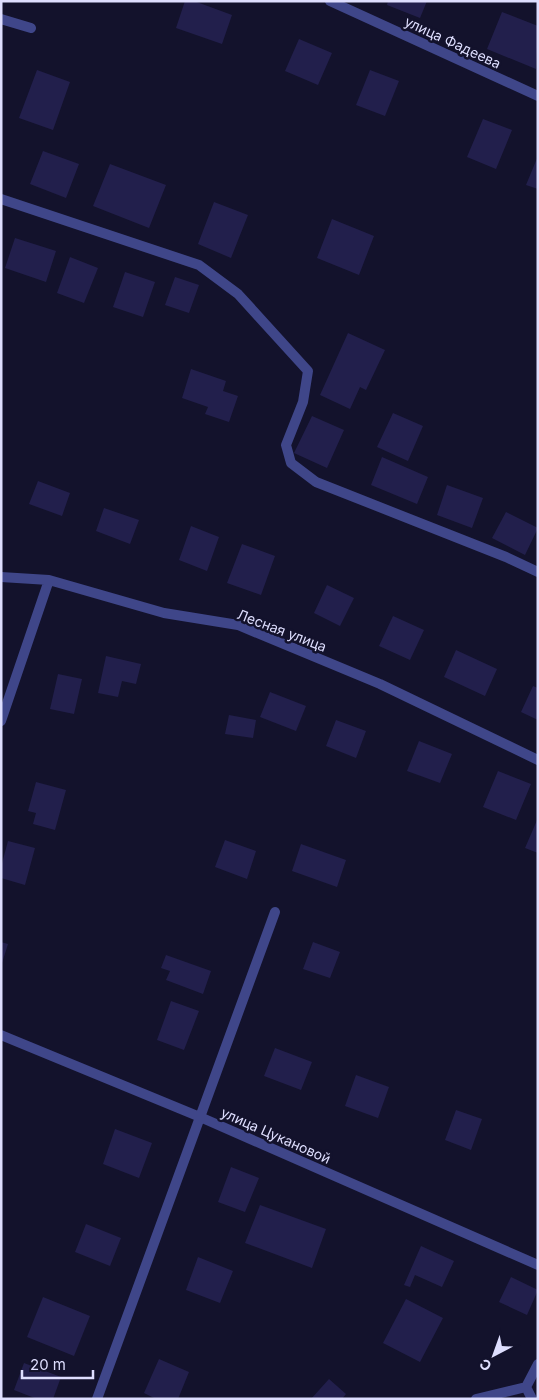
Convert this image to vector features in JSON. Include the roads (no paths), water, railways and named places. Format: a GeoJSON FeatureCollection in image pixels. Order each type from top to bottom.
{"type":"FeatureCollection","features":[{"type":"Feature","properties":{"kind":"street","name":"улица Фадеева"},"geometry":{"type":"LineString","coordinates":[[330,1],[538,96]]}},
{"type":"Feature","properties":{"kind":"street"},"geometry":{"type":"LineString","coordinates":[[1,19],[31,28]]}},
{"type":"Feature","properties":{"kind":"street"},"geometry":{"type":"LineString","coordinates":[[1,199],[199,265],[238,294],[308,372],[303,402],[286,445],[290,463],[316,482],[538,572]]}},
{"type":"Feature","properties":{"kind":"street","name":"Лесная улица"},"geometry":{"type":"LineString","coordinates":[[1,577],[49,580],[164,613],[238,625],[380,684],[492,736],[538,760]]}},
{"type":"Feature","properties":{"kind":"street"},"geometry":{"type":"LineString","coordinates":[[1,721],[49,580]]}},
{"type":"Feature","properties":{"kind":"street"},"geometry":{"type":"LineString","coordinates":[[97,1399],[275,912]]}},
{"type":"Feature","properties":{"kind":"street","name":"улица Цукановой"},"geometry":{"type":"LineString","coordinates":[[1,1035],[200,1117],[538,1265]]}},
{"type":"Feature","properties":{"kind":"street"},"geometry":{"type":"LineString","coordinates":[[476,1399],[526,1387],[538,1364]]}},
{"type":"Feature","properties":{"kind":"street"},"geometry":{"type":"LineString","coordinates":[[526,1387],[532,1399]]}}]}
